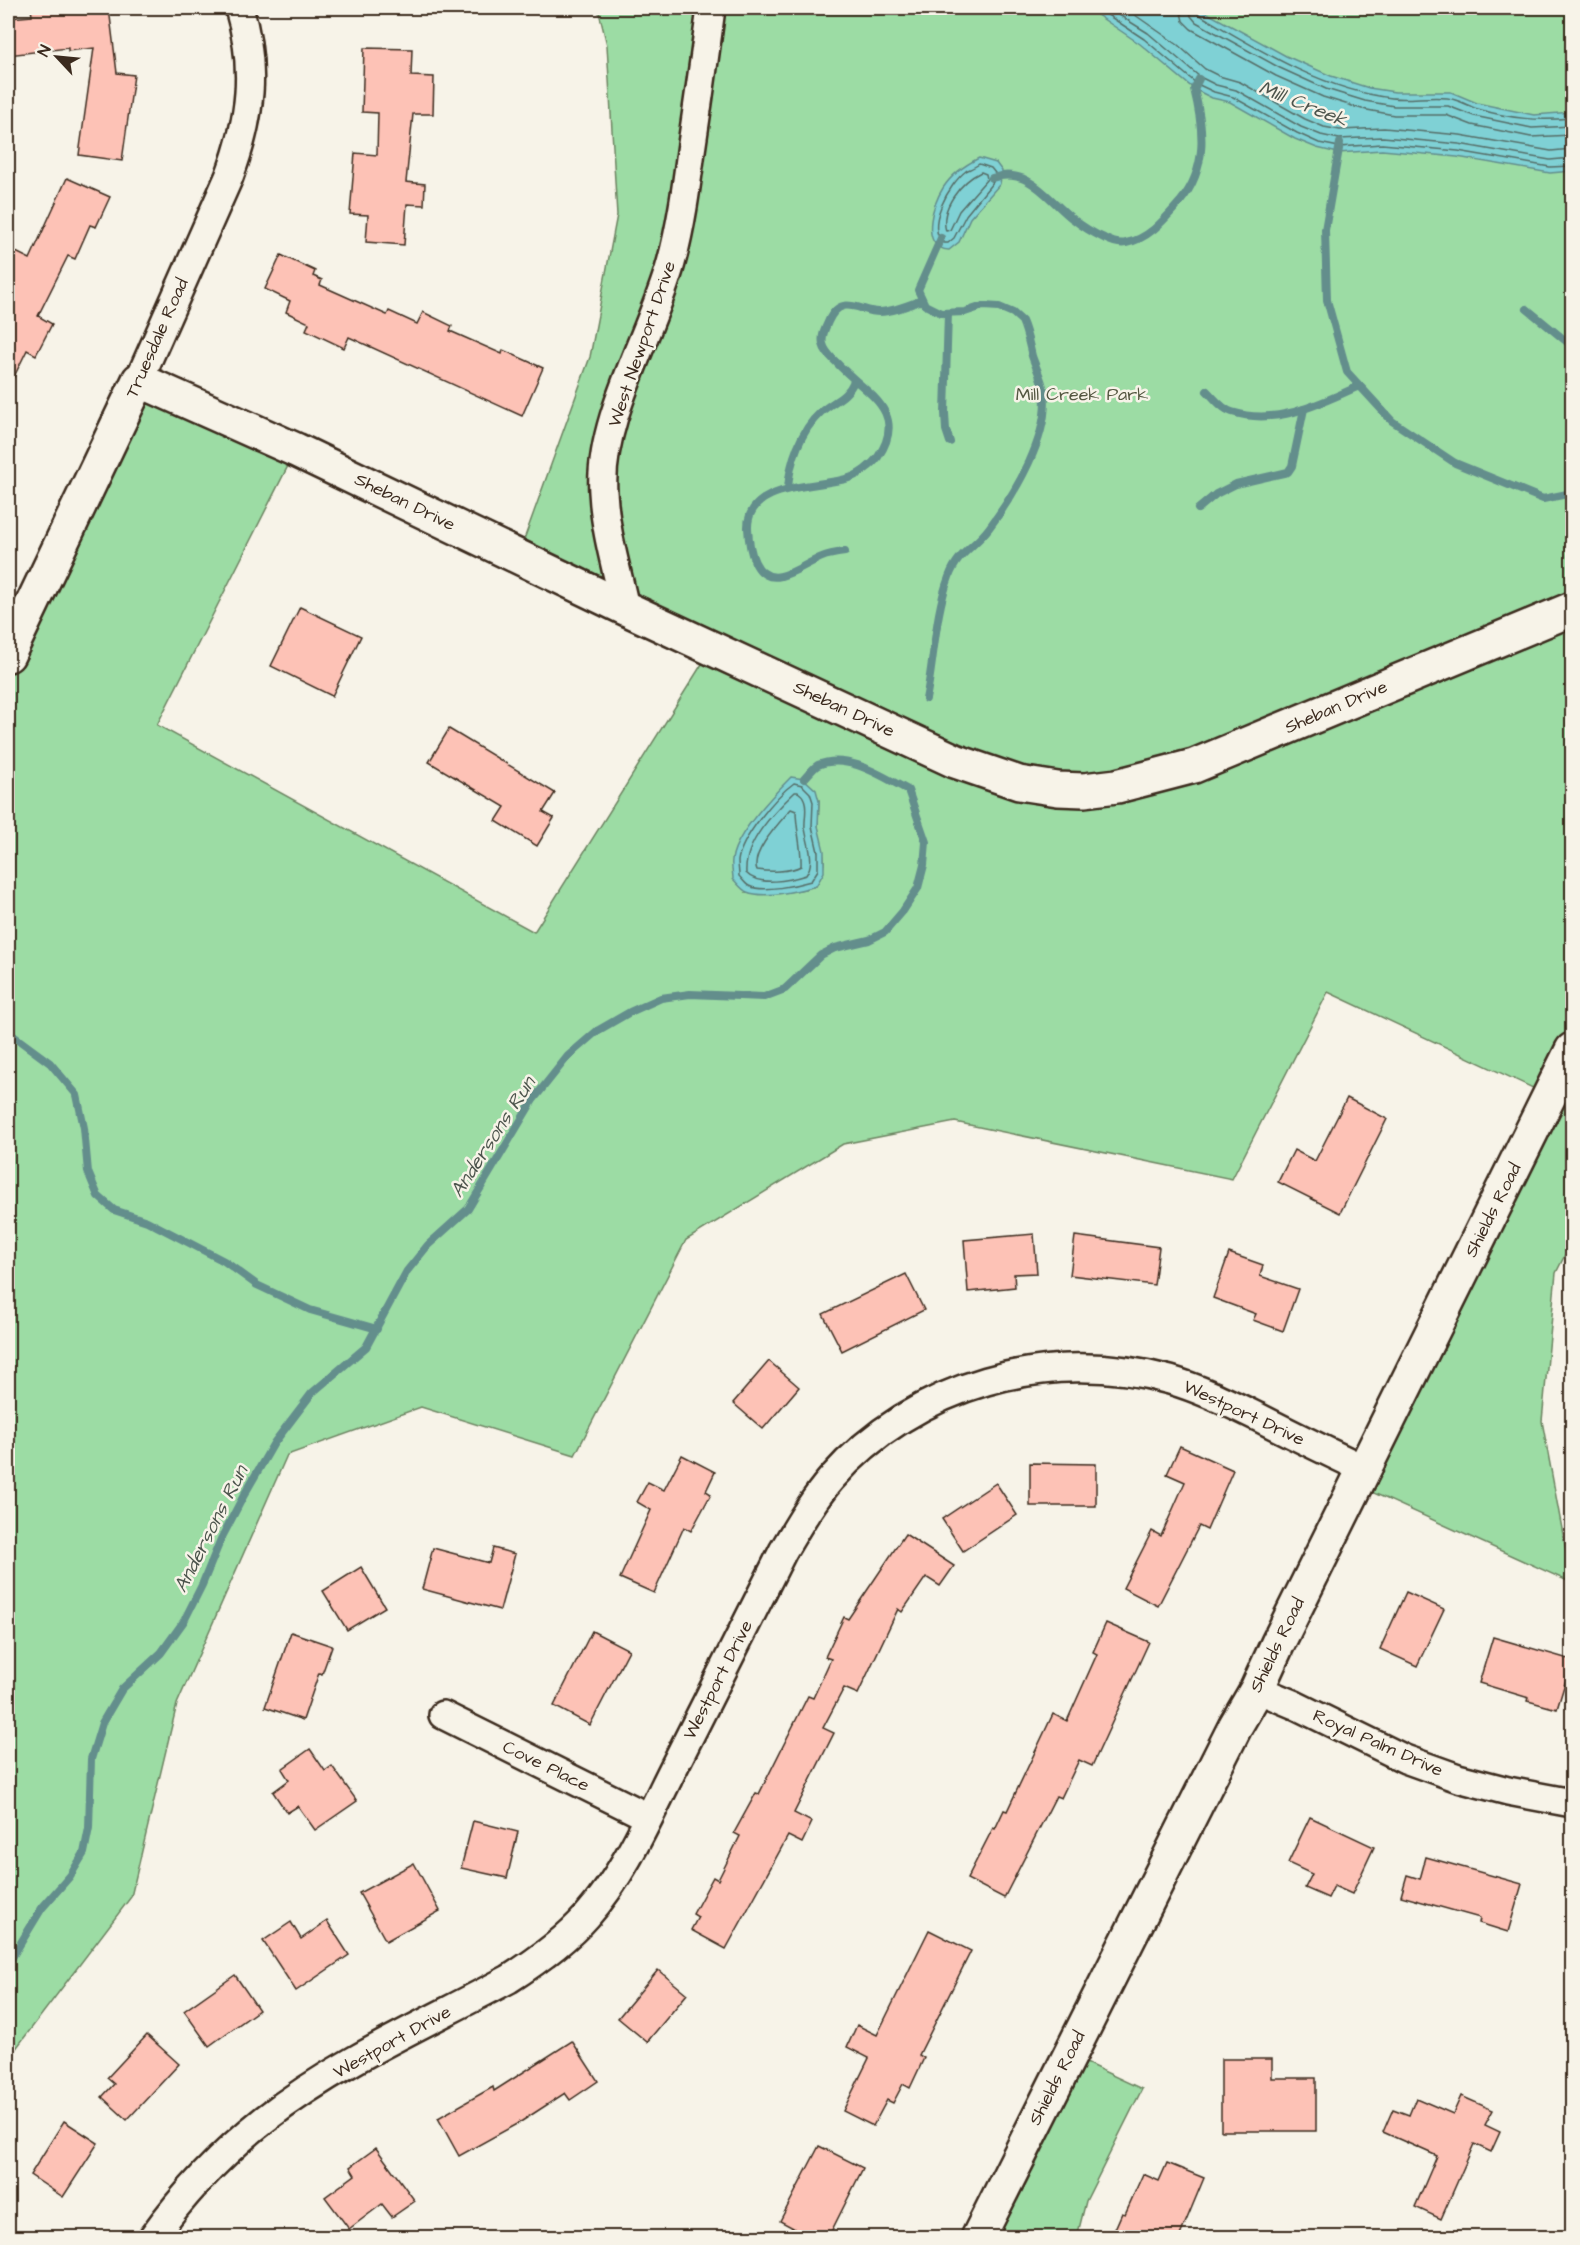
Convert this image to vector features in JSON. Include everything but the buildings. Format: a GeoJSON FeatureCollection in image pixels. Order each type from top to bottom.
{"type":"FeatureCollection","features":[{"type":"Feature","properties":{"kind":"street","name":"Truesdale Road"},"geometry":{"type":"LineString","coordinates":[[8,655],[139,380],[241,147],[251,83],[244,27],[239,8]]}},
{"type":"Feature","properties":{"kind":"street","name":"West Newport Drive"},"geometry":{"type":"LineString","coordinates":[[626,608],[607,525],[602,491],[604,459],[626,384],[659,301],[671,262],[688,176],[711,8]]}},
{"type":"Feature","properties":{"kind":"street","name":"Sheban Drive"},"geometry":{"type":"LineString","coordinates":[[139,380],[296,450],[626,608],[955,761],[1019,783],[1084,790],[1140,782],[1194,766],[1572,609]]}},
{"type":"Feature","properties":{"kind":"street","name":"Shields Road"},"geometry":{"type":"LineString","coordinates":[[978,2238],[1236,1725],[1257,1689],[1572,1050]]}},
{"type":"Feature","properties":{"kind":"street","name":"Westport Drive"},"geometry":{"type":"LineString","coordinates":[[152,2238],[190,2189],[233,2146],[266,2118],[337,2071],[509,1979],[559,1944],[586,1917],[612,1884],[783,1551],[807,1511],[831,1479],[861,1450],[900,1420],[937,1399],[980,1382],[1030,1371],[1077,1367],[1134,1372],[1171,1380],[1211,1395],[1364,1469]]}},
{"type":"Feature","properties":{"kind":"street","name":"Royal Palm Drive"},"geometry":{"type":"LineString","coordinates":[[1257,1689],[1295,1705],[1405,1760],[1508,1791],[1572,1803]]}},
{"type":"Feature","properties":{"kind":"street","name":"Cove Place"},"geometry":{"type":"LineString","coordinates":[[443,1715],[648,1817]]}},
{"type":"Feature","properties":{"kind":"green space","name":"Mill Creek Park"},"geometry":{"type":"Polygon","coordinates":[[[598,8],[1572,8],[1572,1241],[1556,1273],[1542,1421],[1572,1583],[1356,1485],[1550,1096],[1328,992],[1232,1179],[955,1122],[843,1144],[686,1240],[575,1455],[421,1407],[287,1455],[177,1704],[131,1897],[8,2059],[8,655],[139,380],[296,450],[157,725],[534,932],[712,648],[518,556],[590,357],[617,215],[607,45],[598,8]],[[819,801],[746,892],[781,893],[816,886],[821,877],[824,862],[818,826],[819,801]]]}},
{"type":"Feature","properties":{"kind":"green space"},"geometry":{"type":"Polygon","coordinates":[[[1069,2055],[1142,2089],[1086,2201],[1077,2237],[978,2238],[1069,2055]]]}},
{"type":"Feature","properties":{"kind":"water","name":"Mill Creek"},"geometry":{"type":"Polygon","coordinates":[[[1087,8],[1198,8],[1286,56],[1331,76],[1369,88],[1395,92],[1451,92],[1477,103],[1534,115],[1572,112],[1572,171],[1550,173],[1457,157],[1382,150],[1338,153],[1317,148],[1295,139],[1230,102],[1212,98],[1194,89],[1140,44],[1087,8]]]}},
{"type":"Feature","properties":{"kind":"water"},"geometry":{"type":"Polygon","coordinates":[[[979,158],[996,163],[1002,171],[1000,184],[970,218],[959,242],[949,250],[940,247],[934,242],[931,234],[932,215],[939,195],[955,174],[979,158]]]}},
{"type":"Feature","properties":{"kind":"water"},"geometry":{"type":"Polygon","coordinates":[[[791,777],[804,779],[816,790],[819,801],[818,826],[824,851],[824,872],[816,886],[809,888],[763,895],[747,892],[733,879],[732,862],[735,850],[747,827],[791,777]]]}},
{"type":"Feature","properties":{"kind":"waterway","name":"Andersons Run"},"geometry":{"type":"LineString","coordinates":[[992,178],[1017,177],[1027,181],[1092,232],[1118,243],[1134,241],[1149,233],[1168,215],[1180,202],[1195,176],[1201,148],[1200,119],[1194,89],[1199,79]]}},
{"type":"Feature","properties":{"kind":"waterway"},"geometry":{"type":"LineString","coordinates":[[1340,143],[1325,230],[1327,300],[1347,372],[1392,421],[1455,463],[1543,499],[1572,493]]}},
{"type":"Feature","properties":{"kind":"waterway","name":"Andersons Run"},"geometry":{"type":"LineString","coordinates":[[926,699],[938,621],[949,577],[957,561],[989,528],[1019,482],[1036,445],[1045,408],[1043,387],[1025,329],[1022,321],[1013,313],[999,307],[983,306],[965,312],[941,313],[925,305],[918,290],[941,238]]}},
{"type":"Feature","properties":{"kind":"waterway"},"geometry":{"type":"LineString","coordinates":[[845,552],[825,556],[781,576],[765,574],[759,569],[752,554],[748,528],[751,513],[759,502],[772,495],[804,486],[849,478],[857,475],[878,457],[886,441],[889,427],[886,414],[870,393],[828,354],[823,344],[824,333],[833,313],[839,308],[851,306],[884,312],[922,300]]}},
{"type":"Feature","properties":{"kind":"waterway"},"geometry":{"type":"LineString","coordinates":[[1527,309],[1572,346]]}},
{"type":"Feature","properties":{"kind":"waterway"},"geometry":{"type":"LineString","coordinates":[[948,313],[945,413],[946,430],[950,442]]}},
{"type":"Feature","properties":{"kind":"waterway"},"geometry":{"type":"LineString","coordinates":[[788,488],[797,447],[807,428],[821,412],[848,391],[854,381]]}},
{"type":"Feature","properties":{"kind":"waterway"},"geometry":{"type":"LineString","coordinates":[[1207,391],[1228,411],[1248,416],[1265,416],[1281,415],[1313,406],[1359,386]]}},
{"type":"Feature","properties":{"kind":"waterway"},"geometry":{"type":"LineString","coordinates":[[1198,509],[1216,494],[1236,484],[1288,472],[1292,466],[1304,409]]}},
{"type":"Feature","properties":{"kind":"waterway","name":"Andersons Run"},"geometry":{"type":"LineString","coordinates":[[8,1964],[42,1908],[70,1876],[84,1853],[89,1828],[91,1759],[102,1723],[122,1689],[161,1653],[184,1621],[221,1539],[274,1443],[312,1393],[366,1347],[407,1271],[428,1245],[468,1209],[533,1100],[568,1056],[597,1031],[661,998],[690,994],[764,997],[785,989],[821,955],[835,948],[869,940],[885,932],[903,911],[918,888],[924,865],[926,842],[908,790],[865,768],[841,762],[818,765],[804,779]]}},
{"type":"Feature","properties":{"kind":"waterway"},"geometry":{"type":"LineString","coordinates":[[8,1032],[50,1063],[77,1095],[84,1128],[88,1172],[98,1196],[114,1210],[147,1221],[224,1261],[257,1285],[310,1310],[377,1329]]}}]}
